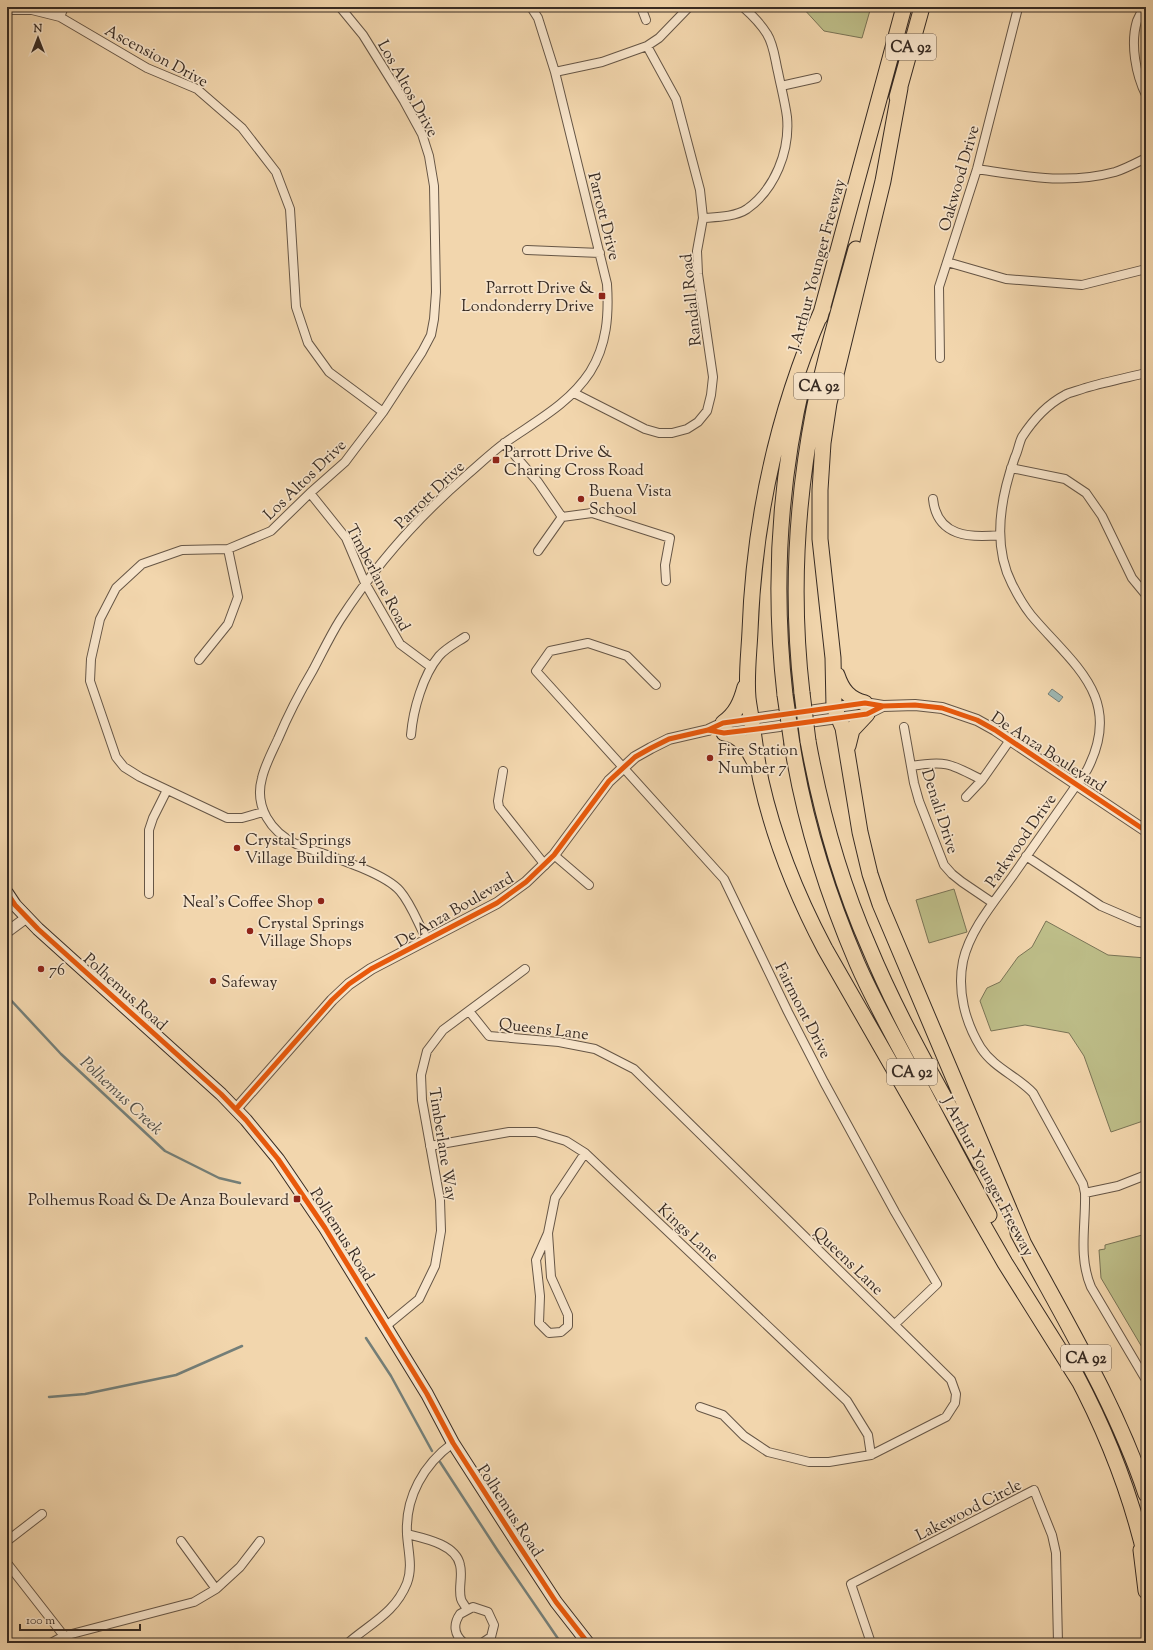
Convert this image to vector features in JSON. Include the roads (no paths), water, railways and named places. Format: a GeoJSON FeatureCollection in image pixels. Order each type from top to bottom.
{"type":"FeatureCollection","features":[{"type":"Feature","properties":{"kind":"highway","name":"J Arthur Younger Freeway"},"geometry":{"type":"LineString","coordinates":[[904,7],[798,404],[788,461],[780,549],[779,602],[785,695],[792,744],[806,814],[820,865],[837,914],[862,974],[902,1053],[1079,1381],[1102,1427],[1116,1459],[1138,1525],[1146,1560]]}},
{"type":"Feature","properties":{"kind":"highway","name":"J Arthur Younger Freeway"},"geometry":{"type":"LineString","coordinates":[[922,7],[824,369],[808,443],[800,500],[796,564],[796,617],[802,693],[808,741],[820,799],[834,850],[850,899],[871,953],[904,1021],[1109,1402],[1126,1439],[1146,1494]]}},
{"type":"Feature","properties":{"kind":"highway"},"geometry":{"type":"LineString","coordinates":[[900,88],[883,181],[835,375],[823,443],[820,490],[820,527],[837,712],[843,728],[860,832],[870,874],[880,904],[1023,1242]]}},
{"type":"Feature","properties":{"kind":"highway"},"geometry":{"type":"LineString","coordinates":[[761,781],[748,696],[754,574],[760,521],[782,422],[797,371],[823,308]]}},
{"type":"Feature","properties":{"kind":"highway"},"geometry":{"type":"LineString","coordinates":[[833,658],[838,680],[844,692],[866,708],[852,730],[848,741],[847,759]]}},
{"type":"Feature","properties":{"kind":"highway"},"geometry":{"type":"LineString","coordinates":[[748,674],[738,707],[723,728],[743,743],[750,754],[761,781],[780,847],[802,903],[825,949],[1005,1263],[1079,1381]]}},
{"type":"Feature","properties":{"kind":"highway"},"geometry":{"type":"LineString","coordinates":[[1138,1525],[1146,1591]]}},
{"type":"Feature","properties":{"kind":"main road","name":"Polhemus Road"},"geometry":{"type":"LineString","coordinates":[[7,893],[26,918],[236,1109],[264,1141],[304,1195],[325,1228],[427,1394],[453,1443],[544,1584],[588,1643]]}},
{"type":"Feature","properties":{"kind":"street"},"geometry":{"type":"LineString","coordinates":[[60,17],[64,7]]}},
{"type":"Feature","properties":{"kind":"street","name":"Los Altos Drive"},"geometry":{"type":"LineString","coordinates":[[263,812],[242,818],[227,818],[140,777],[124,767],[116,757],[90,681],[91,659],[100,619],[116,588],[142,564],[182,550],[228,549],[272,531],[310,493],[345,462],[383,412],[422,352],[430,335],[434,319],[436,292],[433,178],[429,156],[422,134],[404,101],[363,35],[340,7]]}},
{"type":"Feature","properties":{"kind":"street","name":"Parrott Drive"},"geometry":{"type":"LineString","coordinates":[[426,940],[404,897],[392,883],[376,875],[288,841],[275,831],[263,812],[260,795],[262,780],[288,715],[340,621],[365,583],[412,527],[459,482],[504,443],[549,413],[574,393],[590,372],[601,350],[607,328],[609,304],[607,284],[546,39],[538,18],[531,7]]}},
{"type":"Feature","properties":{"kind":"street"},"geometry":{"type":"LineString","coordinates":[[641,7],[646,20]]}},
{"type":"Feature","properties":{"kind":"street"},"geometry":{"type":"LineString","coordinates":[[555,72],[602,62],[646,46],[659,38],[689,7]]}},
{"type":"Feature","properties":{"kind":"street"},"geometry":{"type":"LineString","coordinates":[[703,218],[727,216],[746,210],[769,188],[783,157],[787,119],[781,86],[768,35],[756,19],[743,7]]}},
{"type":"Feature","properties":{"kind":"street"},"geometry":{"type":"LineString","coordinates":[[1144,7],[1137,22],[1135,42],[1136,61],[1140,84],[1146,95]]}},
{"type":"Feature","properties":{"kind":"street","name":"Oakwood Drive"},"geometry":{"type":"LineString","coordinates":[[940,358],[939,287],[977,169],[1018,8]]}},
{"type":"Feature","properties":{"kind":"street","name":"Ascension Drive"},"geometry":{"type":"LineString","coordinates":[[7,10],[32,10],[60,17],[147,68],[197,89],[242,128],[276,172],[290,209],[296,307],[308,343],[328,372],[383,412]]}},
{"type":"Feature","properties":{"kind":"street","name":"Randall Road"},"geometry":{"type":"LineString","coordinates":[[574,393],[645,429],[659,433],[672,433],[687,429],[698,422],[707,411],[711,395],[713,377],[698,274],[698,251],[703,218],[700,190],[676,99],[646,46]]}},
{"type":"Feature","properties":{"kind":"street"},"geometry":{"type":"LineString","coordinates":[[781,86],[817,78]]}},
{"type":"Feature","properties":{"kind":"street"},"geometry":{"type":"LineString","coordinates":[[977,169],[1037,178],[1072,179],[1116,172],[1146,158]]}},
{"type":"Feature","properties":{"kind":"street"},"geometry":{"type":"LineString","coordinates":[[526,250],[600,253]]}},
{"type":"Feature","properties":{"kind":"street"},"geometry":{"type":"LineString","coordinates":[[947,262],[1006,279],[1082,285],[1146,269]]}},
{"type":"Feature","properties":{"kind":"street","name":"Parkwood Drive"},"geometry":{"type":"LineString","coordinates":[[1146,373],[1105,382],[1066,394],[1041,411],[1022,438],[1011,468],[1003,506],[1000,535],[1009,576],[1020,600],[1030,614],[1083,673],[1090,685],[1095,699],[1099,715],[1099,729],[1093,758],[1077,784],[993,903],[970,943],[963,961],[961,990],[965,1015],[972,1032],[988,1057],[1006,1073],[1027,1086],[1038,1100],[1083,1184],[1085,1193],[1083,1255],[1085,1270],[1095,1293],[1146,1380]]}},
{"type":"Feature","properties":{"kind":"street"},"geometry":{"type":"LineString","coordinates":[[504,443],[538,482],[562,517]]}},
{"type":"Feature","properties":{"kind":"street"},"geometry":{"type":"LineString","coordinates":[[1011,468],[1065,479],[1086,492],[1102,516],[1132,578],[1146,595]]}},
{"type":"Feature","properties":{"kind":"street","name":"Timberlane Road"},"geometry":{"type":"LineString","coordinates":[[310,493],[346,538],[365,583],[400,644],[430,667]]}},
{"type":"Feature","properties":{"kind":"street"},"geometry":{"type":"LineString","coordinates":[[933,499],[936,514],[941,523],[951,530],[972,536],[1000,535]]}},
{"type":"Feature","properties":{"kind":"street"},"geometry":{"type":"LineString","coordinates":[[538,551],[562,517],[592,513],[670,538],[665,566],[666,581]]}},
{"type":"Feature","properties":{"kind":"street"},"geometry":{"type":"LineString","coordinates":[[200,660],[228,624],[238,597],[228,549]]}},
{"type":"Feature","properties":{"kind":"street"},"geometry":{"type":"LineString","coordinates":[[411,735],[413,715],[430,667],[440,655],[465,638]]}},
{"type":"Feature","properties":{"kind":"street","name":"Fairmont Drive"},"geometry":{"type":"LineString","coordinates":[[656,685],[626,656],[588,643],[550,651],[536,671],[724,879],[788,1012],[817,1068],[895,1212],[937,1284],[895,1324]]}},
{"type":"Feature","properties":{"kind":"street","name":"De Anza Boulevard"},"geometry":{"type":"LineString","coordinates":[[236,1109],[339,992],[366,972],[506,897],[526,882],[554,855],[603,788],[622,767],[642,752],[659,743],[678,736],[708,730],[883,706],[924,705],[950,710],[977,720],[1010,740],[1146,832]]}},
{"type":"Feature","properties":{"kind":"street","name":"Denali Drive"},"geometry":{"type":"LineString","coordinates":[[904,727],[919,801],[944,864],[957,878],[993,903]]}},
{"type":"Feature","properties":{"kind":"street"},"geometry":{"type":"LineString","coordinates":[[966,797],[982,780],[1010,740]]}},
{"type":"Feature","properties":{"kind":"street"},"geometry":{"type":"LineString","coordinates":[[911,766],[942,763],[951,765],[982,780]]}},
{"type":"Feature","properties":{"kind":"street"},"geometry":{"type":"LineString","coordinates":[[503,771],[498,807],[545,865]]}},
{"type":"Feature","properties":{"kind":"street"},"geometry":{"type":"LineString","coordinates":[[149,894],[149,830],[153,818],[167,790]]}},
{"type":"Feature","properties":{"kind":"street"},"geometry":{"type":"LineString","coordinates":[[554,855],[588,885]]}},
{"type":"Feature","properties":{"kind":"street"},"geometry":{"type":"LineString","coordinates":[[1026,856],[1101,906],[1138,922],[1146,923]]}},
{"type":"Feature","properties":{"kind":"street"},"geometry":{"type":"LineString","coordinates":[[7,932],[26,918]]}},
{"type":"Feature","properties":{"kind":"street","name":"Timberlane Way"},"geometry":{"type":"LineString","coordinates":[[385,1327],[419,1299],[435,1266],[441,1231],[440,1200],[422,1100],[420,1075],[427,1051],[443,1030],[525,969]]}},
{"type":"Feature","properties":{"kind":"street","name":"Queens Lane"},"geometry":{"type":"LineString","coordinates":[[468,1012],[489,1036],[559,1042],[595,1049],[634,1069],[951,1380],[956,1394],[956,1403],[946,1417],[871,1455],[829,1462],[809,1462],[768,1452],[744,1436],[723,1415],[700,1407]]}},
{"type":"Feature","properties":{"kind":"street","name":"Kings Lane"},"geometry":{"type":"LineString","coordinates":[[430,1146],[509,1132],[536,1132],[566,1141],[585,1153],[847,1401],[868,1435],[871,1455]]}},
{"type":"Feature","properties":{"kind":"street"},"geometry":{"type":"LineString","coordinates":[[548,1233],[551,1277],[568,1315],[568,1326],[561,1332],[549,1333],[539,1323],[540,1296],[536,1260],[548,1233],[555,1198],[585,1153]]}},
{"type":"Feature","properties":{"kind":"street"},"geometry":{"type":"LineString","coordinates":[[1085,1193],[1118,1186],[1146,1175]]}},
{"type":"Feature","properties":{"kind":"street"},"geometry":{"type":"LineString","coordinates":[[348,1643],[392,1609],[407,1583],[410,1565],[407,1534],[409,1503],[432,1461],[453,1443]]}},
{"type":"Feature","properties":{"kind":"street","name":"Lakewood Circle"},"geometry":{"type":"LineString","coordinates":[[871,1643],[851,1584],[1034,1490],[1052,1535],[1056,1553],[1058,1643]]}},
{"type":"Feature","properties":{"kind":"street"},"geometry":{"type":"LineString","coordinates":[[7,1541],[42,1514]]}},
{"type":"Feature","properties":{"kind":"street"},"geometry":{"type":"LineString","coordinates":[[407,1534],[438,1542],[454,1555],[460,1564],[461,1599],[467,1610]]}},
{"type":"Feature","properties":{"kind":"street"},"geometry":{"type":"LineString","coordinates":[[181,1541],[216,1589]]}},
{"type":"Feature","properties":{"kind":"street"},"geometry":{"type":"LineString","coordinates":[[51,1643],[64,1636],[194,1602],[216,1589],[240,1567],[260,1541]]}},
{"type":"Feature","properties":{"kind":"street"},"geometry":{"type":"LineString","coordinates":[[7,1563],[64,1636]]}},
{"type":"Feature","properties":{"kind":"street"},"geometry":{"type":"LineString","coordinates":[[464,1643],[458,1636],[455,1626],[458,1616],[467,1610],[476,1607],[486,1610],[494,1625],[491,1637],[482,1643]]}},
{"type":"Feature","properties":{"kind":"water"},"geometry":{"type":"Polygon","coordinates":[[[1052,689],[1063,697],[1059,702],[1048,694],[1052,689]]]}},
{"type":"Feature","properties":{"kind":"waterway","name":"Polhemus Creek"},"geometry":{"type":"LineString","coordinates":[[7,996],[61,1054],[165,1151],[219,1178],[240,1183]]}},
{"type":"Feature","properties":{"kind":"waterway","name":"Polhemus Creek"},"geometry":{"type":"LineString","coordinates":[[366,1338],[391,1376],[432,1451]]}},
{"type":"Feature","properties":{"kind":"waterway"},"geometry":{"type":"LineString","coordinates":[[49,1397],[85,1394],[176,1375],[242,1346]]}},
{"type":"Feature","properties":{"kind":"waterway"},"geometry":{"type":"LineString","coordinates":[[440,1462],[498,1551],[561,1643]]}},
{"type":"Feature","properties":{"kind":"place","name":"Parrott Drive & Londonderry Drive"},"geometry":{"type":"Point","coordinates":[602,296]}},
{"type":"Feature","properties":{"kind":"place","name":"Parrott Drive & Charing Cross Road"},"geometry":{"type":"Point","coordinates":[496,460]}},
{"type":"Feature","properties":{"kind":"place","name":"Buena Vista School"},"geometry":{"type":"Point","coordinates":[581,499]}},
{"type":"Feature","properties":{"kind":"place","name":"Fire Station Number 7"},"geometry":{"type":"Point","coordinates":[710,758]}},
{"type":"Feature","properties":{"kind":"place","name":"Crystal Springs Village Building 4"},"geometry":{"type":"Point","coordinates":[237,848]}},
{"type":"Feature","properties":{"kind":"place","name":"Neal's Coffee Shop"},"geometry":{"type":"Point","coordinates":[321,901]}},
{"type":"Feature","properties":{"kind":"place","name":"Crystal Springs Village Shops"},"geometry":{"type":"Point","coordinates":[250,931]}},
{"type":"Feature","properties":{"kind":"place","name":"76"},"geometry":{"type":"Point","coordinates":[41,969]}},
{"type":"Feature","properties":{"kind":"place","name":"Safeway"},"geometry":{"type":"Point","coordinates":[213,981]}},
{"type":"Feature","properties":{"kind":"place","name":"Polhemus Road & De Anza Boulevard"},"geometry":{"type":"Point","coordinates":[297,1199]}}]}
